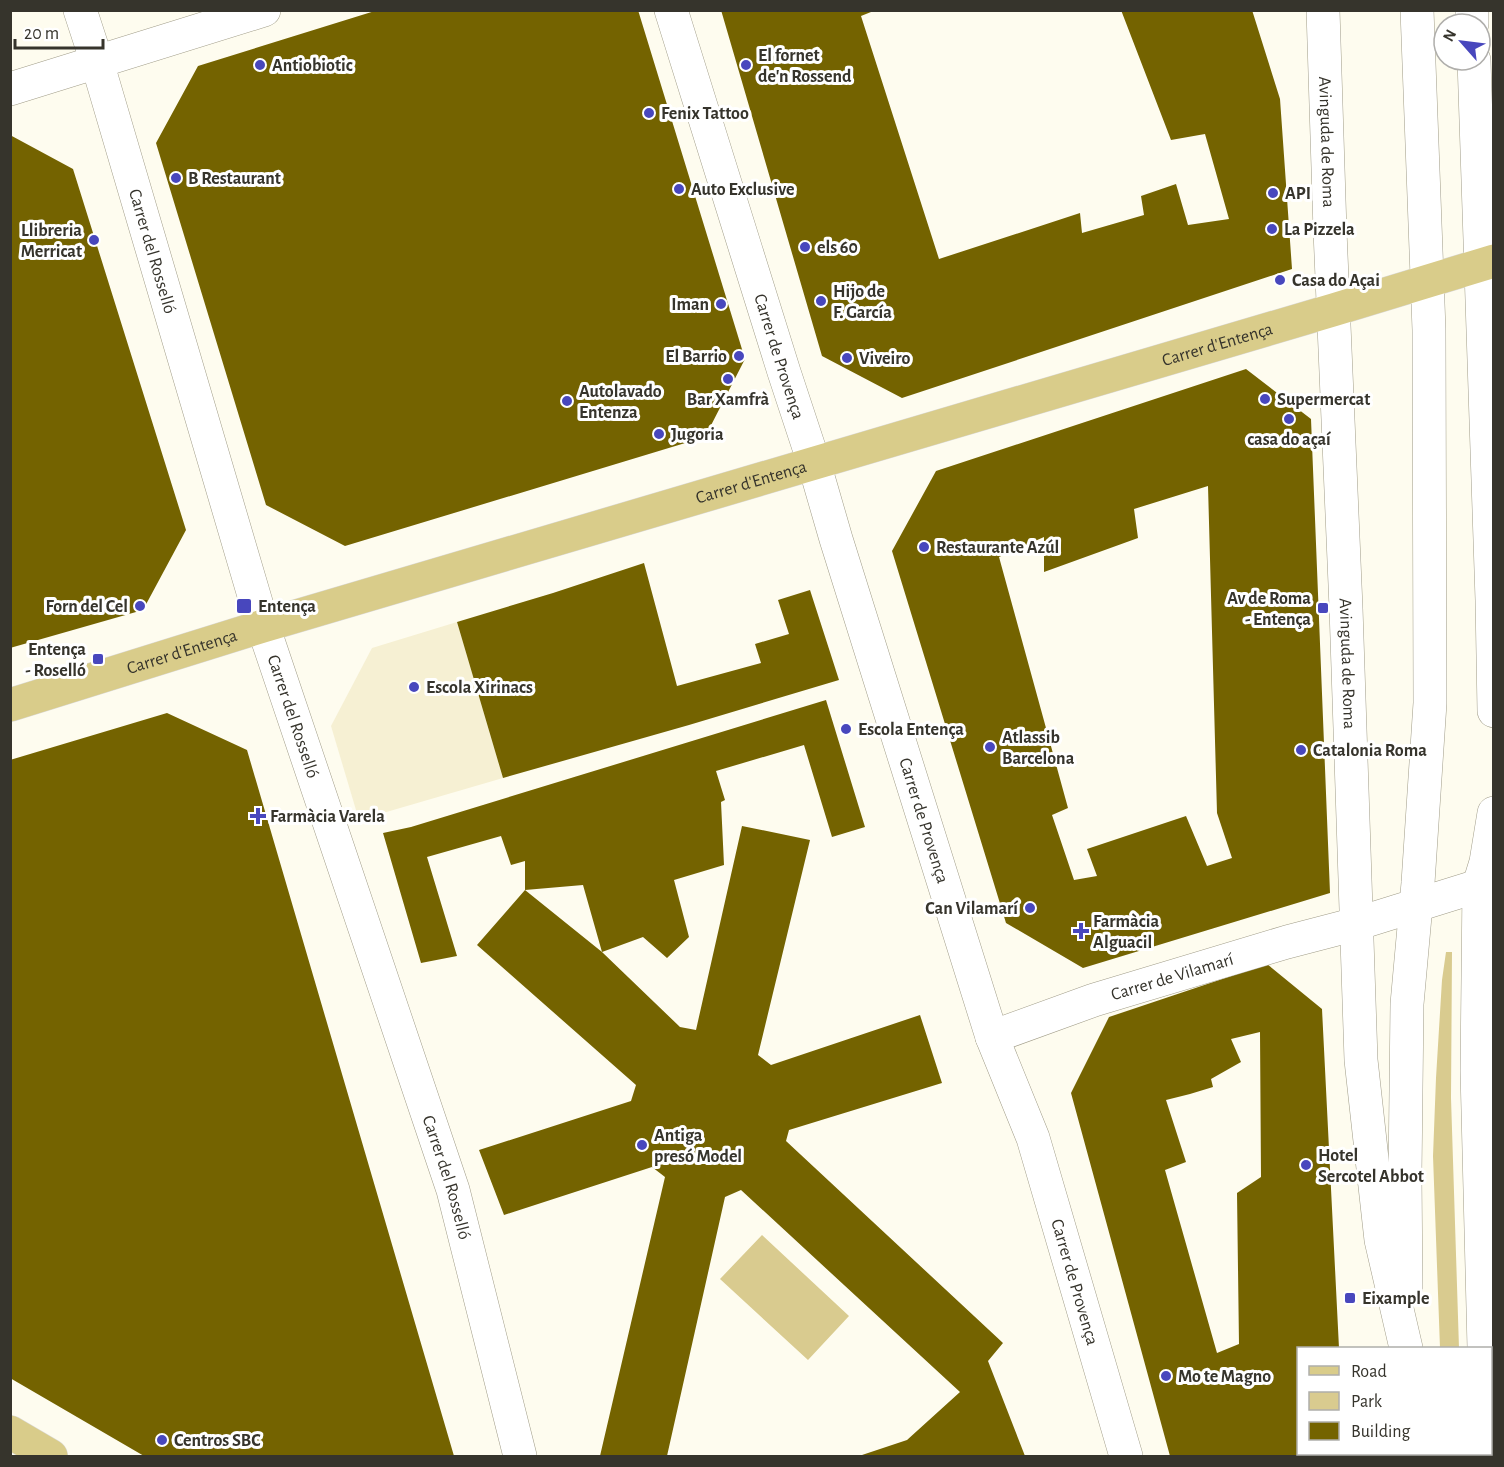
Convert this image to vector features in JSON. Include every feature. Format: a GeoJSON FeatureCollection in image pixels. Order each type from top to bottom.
{"type":"FeatureCollection","features":[{"type":"Feature","properties":{"kind":"main road","name":"Carrer d'Entença"},"geometry":{"type":"LineString","coordinates":[[10,705],[263,626],[1488,263]]}},
{"type":"Feature","properties":{"kind":"main road"},"geometry":{"type":"LineString","coordinates":[[10,1432],[51,1456]]}},
{"type":"Feature","properties":{"kind":"street","name":"Carrer del Rosselló"},"geometry":{"type":"LineString","coordinates":[[80,10],[98,62],[263,626],[453,1190],[520,1456]]}},
{"type":"Feature","properties":{"kind":"street"},"geometry":{"type":"LineString","coordinates":[[10,89],[264,10]]}},
{"type":"Feature","properties":{"kind":"street","name":"Carrer de Provença"},"geometry":{"type":"LineString","coordinates":[[671,10],[992,1037],[1034,1138],[1126,1456]]}},
{"type":"Feature","properties":{"kind":"street","name":"Avinguda de Roma"},"geometry":{"type":"LineString","coordinates":[[1323,10],[1361,1060],[1381,1240],[1406,1347]]}},
{"type":"Feature","properties":{"kind":"street","name":"Avinguda de Roma"},"geometry":{"type":"LineString","coordinates":[[1406,1347],[1407,1004],[1430,702],[1429,330],[1416,10]]}},
{"type":"Feature","properties":{"kind":"street"},"geometry":{"type":"LineString","coordinates":[[1475,72],[1488,263],[1482,336],[1494,711]]}},
{"type":"Feature","properties":{"kind":"street"},"geometry":{"type":"LineString","coordinates":[[1484,1347],[1477,1071],[1486,861],[1494,813]]}},
{"type":"Feature","properties":{"kind":"street","name":"Carrer de Vilamarí"},"geometry":{"type":"LineString","coordinates":[[992,1037],[1094,999],[1356,924],[1486,883]]}},
{"type":"Feature","properties":{"kind":"shaded area","name":"Escola Xirinacs"},"geometry":{"type":"Polygon","coordinates":[[[457,622],[503,778],[359,820],[331,726],[372,648],[457,622]]]}},
{"type":"Feature","properties":{"kind":"green space"},"geometry":{"type":"Polygon","coordinates":[[[1446,952],[1452,952],[1451,1098],[1459,1347],[1440,1347],[1433,1156],[1442,980],[1446,952]]]}},
{"type":"Feature","properties":{"kind":"green space"},"geometry":{"type":"Polygon","coordinates":[[[762,1235],[849,1316],[808,1360],[720,1279],[762,1235]]]}},
{"type":"Feature","properties":{"kind":"building"},"geometry":{"type":"Polygon","coordinates":[[[378,10],[638,10],[745,359],[705,437],[345,546],[266,505],[156,143],[198,66],[378,10]]]}},
{"type":"Feature","properties":{"kind":"building"},"geometry":{"type":"Polygon","coordinates":[[[721,10],[876,10],[861,16],[939,259],[1080,213],[1082,233],[1144,215],[1141,196],[1176,184],[1188,225],[1229,219],[1205,134],[1171,140],[1121,10],[1252,10],[1280,99],[1292,269],[902,398],[822,356],[721,10]]]}},
{"type":"Feature","properties":{"kind":"building"},"geometry":{"type":"Polygon","coordinates":[[[10,135],[73,169],[186,530],[143,610],[10,648],[10,135]]]}},
{"type":"Feature","properties":{"kind":"building"},"geometry":{"type":"Polygon","coordinates":[[[1246,369],[1311,419],[1330,893],[1083,968],[1006,923],[892,551],[936,471],[1246,369]],[[1208,486],[1134,509],[1138,538],[1044,572],[1044,537],[999,557],[1068,808],[1052,815],[1074,880],[1097,876],[1087,849],[1186,816],[1207,866],[1232,858],[1217,813],[1208,486]]]}},
{"type":"Feature","properties":{"kind":"building"},"geometry":{"type":"Polygon","coordinates":[[[644,563],[677,686],[761,663],[755,644],[789,634],[778,600],[810,590],[839,680],[503,778],[457,622],[644,563]]]}},
{"type":"Feature","properties":{"kind":"building"},"geometry":{"type":"Polygon","coordinates":[[[826,700],[865,827],[832,837],[804,745],[716,771],[725,800],[721,802],[724,865],[674,880],[689,937],[667,958],[643,937],[602,952],[583,885],[525,890],[525,861],[511,865],[501,836],[427,857],[457,956],[421,963],[383,833],[411,827],[826,700]]]}},
{"type":"Feature","properties":{"kind":"building"},"geometry":{"type":"Polygon","coordinates":[[[167,713],[247,750],[454,1456],[144,1456],[10,1378],[10,760],[167,713]]]}},
{"type":"Feature","properties":{"kind":"building","name":"Antiga presó Model"},"geometry":{"type":"Polygon","coordinates":[[[742,826],[810,840],[758,1055],[771,1065],[920,1015],[942,1083],[789,1130],[786,1141],[1003,1343],[988,1361],[1025,1456],[859,1456],[907,1440],[960,1392],[741,1190],[725,1197],[667,1456],[600,1456],[665,1177],[652,1167],[504,1215],[479,1150],[631,1101],[636,1085],[477,945],[525,890],[602,952],[680,1027],[696,1030],[742,826]]]}},
{"type":"Feature","properties":{"kind":"building"},"geometry":{"type":"Polygon","coordinates":[[[1267,964],[1322,1009],[1339,1347],[1297,1347],[1297,1455],[1345,1456],[1170,1456],[1071,1093],[1109,1017],[1267,964]],[[1260,1032],[1231,1039],[1241,1062],[1211,1079],[1213,1087],[1166,1100],[1186,1162],[1165,1170],[1217,1353],[1239,1344],[1237,1193],[1261,1177],[1260,1032]]]}},
{"type":"Feature","properties":{"kind":"place","name":"Antiobiotic"},"geometry":{"type":"Point","coordinates":[260,65]}},
{"type":"Feature","properties":{"kind":"place","name":"El fornet de'n Rossend"},"geometry":{"type":"Point","coordinates":[746,65]}},
{"type":"Feature","properties":{"kind":"place","name":"Fenix Tattoo"},"geometry":{"type":"Point","coordinates":[649,113]}},
{"type":"Feature","properties":{"kind":"place","name":"B Restaurant"},"geometry":{"type":"Point","coordinates":[176,178]}},
{"type":"Feature","properties":{"kind":"place","name":"Auto Exclusive"},"geometry":{"type":"Point","coordinates":[679,189]}},
{"type":"Feature","properties":{"kind":"place","name":"API"},"geometry":{"type":"Point","coordinates":[1273,193]}},
{"type":"Feature","properties":{"kind":"place","name":"La Pizzela"},"geometry":{"type":"Point","coordinates":[1272,229]}},
{"type":"Feature","properties":{"kind":"place","name":"Llibreria Merricat"},"geometry":{"type":"Point","coordinates":[94,240]}},
{"type":"Feature","properties":{"kind":"place","name":"els 60"},"geometry":{"type":"Point","coordinates":[805,247]}},
{"type":"Feature","properties":{"kind":"place","name":"Casa do Açai"},"geometry":{"type":"Point","coordinates":[1280,280]}},
{"type":"Feature","properties":{"kind":"place","name":"Hijo de F. García"},"geometry":{"type":"Point","coordinates":[821,301]}},
{"type":"Feature","properties":{"kind":"place","name":"Iman"},"geometry":{"type":"Point","coordinates":[721,304]}},
{"type":"Feature","properties":{"kind":"place","name":"El Barrio"},"geometry":{"type":"Point","coordinates":[739,356]}},
{"type":"Feature","properties":{"kind":"place","name":"Viveiro"},"geometry":{"type":"Point","coordinates":[847,358]}},
{"type":"Feature","properties":{"kind":"place","name":"Bar Xamfrà"},"geometry":{"type":"Point","coordinates":[728,379]}},
{"type":"Feature","properties":{"kind":"place","name":"Supermercat"},"geometry":{"type":"Point","coordinates":[1265,399]}},
{"type":"Feature","properties":{"kind":"place","name":"Autolavado Entenza"},"geometry":{"type":"Point","coordinates":[567,401]}},
{"type":"Feature","properties":{"kind":"place","name":"casa do açaí"},"geometry":{"type":"Point","coordinates":[1289,419]}},
{"type":"Feature","properties":{"kind":"place","name":"Jugoria"},"geometry":{"type":"Point","coordinates":[659,434]}},
{"type":"Feature","properties":{"kind":"place","name":"Restaurante Azúl"},"geometry":{"type":"Point","coordinates":[924,547]}},
{"type":"Feature","properties":{"kind":"place","name":"Forn del Cel"},"geometry":{"type":"Point","coordinates":[140,606]}},
{"type":"Feature","properties":{"kind":"place","name":"Entença"},"geometry":{"type":"Point","coordinates":[244,606]}},
{"type":"Feature","properties":{"kind":"place","name":"Av de Roma - Entença"},"geometry":{"type":"Point","coordinates":[1323,608]}},
{"type":"Feature","properties":{"kind":"place","name":"Entença - Roselló"},"geometry":{"type":"Point","coordinates":[98,659]}},
{"type":"Feature","properties":{"kind":"place","name":"Escola Xirinacs"},"geometry":{"type":"Point","coordinates":[414,687]}},
{"type":"Feature","properties":{"kind":"place","name":"Escola Entença"},"geometry":{"type":"Point","coordinates":[846,729]}},
{"type":"Feature","properties":{"kind":"place","name":"Atlassib Barcelona"},"geometry":{"type":"Point","coordinates":[990,747]}},
{"type":"Feature","properties":{"kind":"place","name":"Catalonia Roma"},"geometry":{"type":"Point","coordinates":[1301,750]}},
{"type":"Feature","properties":{"kind":"place","name":"Farmàcia Varela"},"geometry":{"type":"Point","coordinates":[258,816]}},
{"type":"Feature","properties":{"kind":"place","name":"Can Vilamarí"},"geometry":{"type":"Point","coordinates":[1030,908]}},
{"type":"Feature","properties":{"kind":"place","name":"Farmàcia Alguacil"},"geometry":{"type":"Point","coordinates":[1081,931]}},
{"type":"Feature","properties":{"kind":"place","name":"Antiga presó Model"},"geometry":{"type":"Point","coordinates":[642,1145]}},
{"type":"Feature","properties":{"kind":"place","name":"Hotel Sercotel Abbot"},"geometry":{"type":"Point","coordinates":[1306,1165]}},
{"type":"Feature","properties":{"kind":"place","name":"Eixample"},"geometry":{"type":"Point","coordinates":[1350,1298]}},
{"type":"Feature","properties":{"kind":"place","name":"Mo te Magno"},"geometry":{"type":"Point","coordinates":[1166,1376]}},
{"type":"Feature","properties":{"kind":"place","name":"Centros SBC"},"geometry":{"type":"Point","coordinates":[162,1440]}}]}
